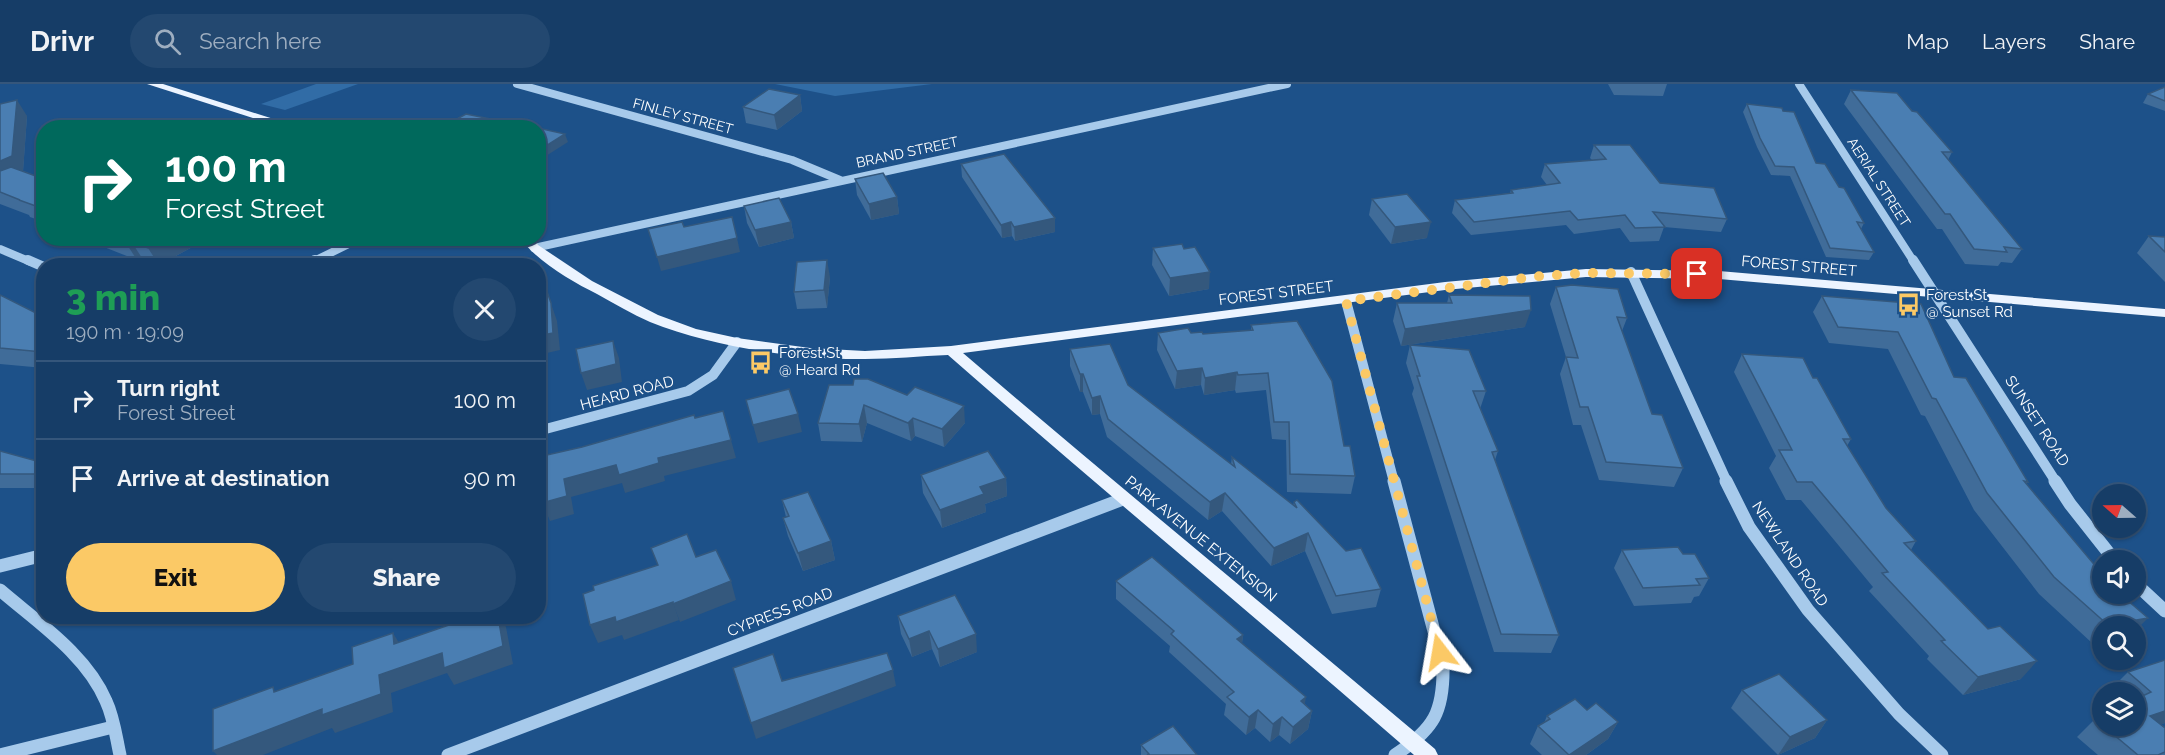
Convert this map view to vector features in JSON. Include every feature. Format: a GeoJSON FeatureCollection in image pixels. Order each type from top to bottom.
{"type":"FeatureCollection","features":[{"type":"Feature","properties":{"kind":"main road"},"geometry":{"type":"LineString","coordinates":[[152,84],[271,120]]}},
{"type":"Feature","properties":{"kind":"main road","name":"FOREST STREET"},"geometry":{"type":"LineString","coordinates":[[534,246],[587,284],[653,318],[692,332],[737,342],[810,352],[865,355],[951,350],[1541,276],[1632,272],[1719,275],[2165,313]]}},
{"type":"Feature","properties":{"kind":"main road","name":"PARK AVENUE EXTENSION"},"geometry":{"type":"LineString","coordinates":[[951,350],[1123,499],[1243,596],[1428,755]]}},
{"type":"Feature","properties":{"kind":"street","name":"FINLEY STREET"},"geometry":{"type":"LineString","coordinates":[[518,84],[792,160],[840,180]]}},
{"type":"Feature","properties":{"kind":"street","name":"BRAND STREET"},"geometry":{"type":"LineString","coordinates":[[546,240],[840,180],[1287,84]]}},
{"type":"Feature","properties":{"kind":"street","name":"AERIAL STREET"},"geometry":{"type":"LineString","coordinates":[[1799,84],[1936,295]]}},
{"type":"Feature","properties":{"kind":"street"},"geometry":{"type":"LineString","coordinates":[[320,258],[345,246]]}},
{"type":"Feature","properties":{"kind":"street"},"geometry":{"type":"LineString","coordinates":[[0,249],[36,264]]}},
{"type":"Feature","properties":{"kind":"street","name":"NEWLAND ROAD"},"geometry":{"type":"LineString","coordinates":[[1632,272],[1712,451],[1749,527],[1808,610],[1899,714],[1942,755]]}},
{"type":"Feature","properties":{"kind":"street","name":"SUNSET ROAD"},"geometry":{"type":"LineString","coordinates":[[1936,295],[2070,504],[2106,550]]}},
{"type":"Feature","properties":{"kind":"street"},"geometry":{"type":"LineString","coordinates":[[1346,301],[1443,665],[1444,692],[1436,720],[1415,743],[1395,755]]}},
{"type":"Feature","properties":{"kind":"street","name":"HEARD ROAD"},"geometry":{"type":"LineString","coordinates":[[546,429],[677,396],[694,389],[716,374],[737,342]]}},
{"type":"Feature","properties":{"kind":"street","name":"CYPRESS ROAD"},"geometry":{"type":"LineString","coordinates":[[448,755],[1123,499]]}},
{"type":"Feature","properties":{"kind":"street"},"geometry":{"type":"LineString","coordinates":[[0,566],[36,557]]}},
{"type":"Feature","properties":{"kind":"street"},"geometry":{"type":"LineString","coordinates":[[0,590],[36,621]]}},
{"type":"Feature","properties":{"kind":"street"},"geometry":{"type":"LineString","coordinates":[[2146,593],[2165,611]]}},
{"type":"Feature","properties":{"kind":"street"},"geometry":{"type":"LineString","coordinates":[[39,624],[58,640],[89,674],[105,697],[120,755]]}},
{"type":"Feature","properties":{"kind":"street"},"geometry":{"type":"LineString","coordinates":[[0,755],[113,727]]}},
{"type":"Feature","properties":{"kind":"shaded area"},"geometry":{"type":"Polygon","coordinates":[[[316,84],[358,84],[285,110],[261,104],[316,84]]]}},
{"type":"Feature","properties":{"kind":"shaded area"},"geometry":{"type":"Polygon","coordinates":[[[775,84],[932,84],[835,96],[775,84]]]}},
{"type":"Feature","properties":{"kind":"building"},"geometry":{"type":"Polygon","coordinates":[[[2165,87],[2165,101],[2148,94],[2165,87]]]}},
{"type":"Feature","properties":{"kind":"building"},"geometry":{"type":"Polygon","coordinates":[[[769,89],[800,95],[774,115],[743,107],[769,89]]]}},
{"type":"Feature","properties":{"kind":"building"},"geometry":{"type":"Polygon","coordinates":[[[1851,90],[1897,93],[1952,152],[1942,152],[2022,249],[2004,247],[2007,252],[1974,249],[1950,214],[1945,214],[1851,90]]]}},
{"type":"Feature","properties":{"kind":"building"},"geometry":{"type":"Polygon","coordinates":[[[17,100],[12,156],[0,161],[0,104],[17,100]]]}},
{"type":"Feature","properties":{"kind":"building"},"geometry":{"type":"Polygon","coordinates":[[[1747,104],[1782,108],[1783,111],[1794,112],[1816,163],[1825,164],[1839,187],[1844,188],[1864,223],[1857,222],[1874,252],[1830,248],[1794,167],[1775,166],[1760,138],[1747,104]]]}},
{"type":"Feature","properties":{"kind":"building"},"geometry":{"type":"Polygon","coordinates":[[[466,114],[495,120],[455,120],[466,114]]]}},
{"type":"Feature","properties":{"kind":"building"},"geometry":{"type":"Polygon","coordinates":[[[546,130],[565,134],[546,146],[546,130]]]}},
{"type":"Feature","properties":{"kind":"building"},"geometry":{"type":"Polygon","coordinates":[[[1594,145],[1630,145],[1660,183],[1714,188],[1727,219],[1653,212],[1665,227],[1635,228],[1625,215],[1578,220],[1570,211],[1474,222],[1455,200],[1513,193],[1511,190],[1560,183],[1545,164],[1606,159],[1594,145]]]}},
{"type":"Feature","properties":{"kind":"building"},"geometry":{"type":"Polygon","coordinates":[[[1004,154],[1055,218],[1014,227],[1011,222],[1001,225],[961,164],[1004,154]]]}},
{"type":"Feature","properties":{"kind":"building"},"geometry":{"type":"Polygon","coordinates":[[[11,167],[36,176],[36,206],[0,192],[0,171],[11,167]]]}},
{"type":"Feature","properties":{"kind":"building"},"geometry":{"type":"Polygon","coordinates":[[[883,173],[897,197],[869,204],[855,179],[883,173]]]}},
{"type":"Feature","properties":{"kind":"building"},"geometry":{"type":"Polygon","coordinates":[[[1407,194],[1431,222],[1395,227],[1372,199],[1407,194]]]}},
{"type":"Feature","properties":{"kind":"building"},"geometry":{"type":"Polygon","coordinates":[[[779,198],[791,222],[755,230],[744,206],[779,198]]]}},
{"type":"Feature","properties":{"kind":"building"},"geometry":{"type":"Polygon","coordinates":[[[732,217],[737,238],[657,257],[648,229],[682,222],[684,227],[732,217]]]}},
{"type":"Feature","properties":{"kind":"building"},"geometry":{"type":"Polygon","coordinates":[[[2149,236],[2165,237],[2165,252],[2149,236]]]}},
{"type":"Feature","properties":{"kind":"building"},"geometry":{"type":"Polygon","coordinates":[[[1182,244],[1184,249],[1195,247],[1210,272],[1170,278],[1153,248],[1182,244]]]}},
{"type":"Feature","properties":{"kind":"building"},"geometry":{"type":"Polygon","coordinates":[[[827,260],[824,290],[794,292],[797,262],[827,260]]]}},
{"type":"Feature","properties":{"kind":"building"},"geometry":{"type":"Polygon","coordinates":[[[1572,285],[1618,289],[1627,318],[1617,317],[1652,414],[1662,415],[1683,468],[1606,462],[1588,407],[1580,407],[1566,357],[1578,358],[1556,287],[1572,285]]]}},
{"type":"Feature","properties":{"kind":"building"},"geometry":{"type":"Polygon","coordinates":[[[546,289],[551,303],[553,333],[546,334],[546,289]]]}},
{"type":"Feature","properties":{"kind":"building"},"geometry":{"type":"Polygon","coordinates":[[[0,295],[36,313],[36,351],[0,348],[0,295]]]}},
{"type":"Feature","properties":{"kind":"building"},"geometry":{"type":"Polygon","coordinates":[[[1449,295],[1530,296],[1531,310],[1405,329],[1397,303],[1452,303],[1449,295]]]}},
{"type":"Feature","properties":{"kind":"building"},"geometry":{"type":"Polygon","coordinates":[[[1822,296],[1921,304],[1954,377],[1966,378],[2028,482],[2024,481],[2092,562],[2092,604],[2132,604],[2146,616],[2098,616],[2054,577],[1987,493],[1936,399],[1932,398],[1898,332],[1838,327],[1822,296]]]}},
{"type":"Feature","properties":{"kind":"building"},"geometry":{"type":"Polygon","coordinates":[[[1297,321],[1332,381],[1344,446],[1350,446],[1355,476],[1290,474],[1289,422],[1274,422],[1268,373],[1238,375],[1237,372],[1205,378],[1202,368],[1177,371],[1158,333],[1188,328],[1191,333],[1202,332],[1203,334],[1253,330],[1251,325],[1297,321]]]}},
{"type":"Feature","properties":{"kind":"building"},"geometry":{"type":"Polygon","coordinates":[[[613,341],[616,364],[581,373],[576,349],[613,341]]]}},
{"type":"Feature","properties":{"kind":"building"},"geometry":{"type":"Polygon","coordinates":[[[1110,344],[1128,385],[1235,467],[1232,457],[1297,508],[1294,502],[1297,500],[1346,551],[1361,548],[1381,589],[1336,596],[1308,533],[1274,548],[1225,493],[1210,502],[1108,419],[1100,396],[1092,398],[1070,349],[1110,344]]]}},
{"type":"Feature","properties":{"kind":"building"},"geometry":{"type":"Polygon","coordinates":[[[1410,345],[1469,350],[1486,391],[1473,391],[1498,451],[1492,452],[1559,635],[1501,634],[1417,376],[1420,376],[1410,345]]]}},
{"type":"Feature","properties":{"kind":"building"},"geometry":{"type":"Polygon","coordinates":[[[1742,354],[1803,358],[1813,378],[1817,378],[1851,439],[1843,439],[1886,508],[1916,541],[1904,543],[1988,629],[2000,626],[2037,661],[1978,677],[1941,641],[1945,640],[1882,573],[1888,572],[1812,482],[1797,482],[1779,450],[1792,450],[1742,354]]]}},
{"type":"Feature","properties":{"kind":"building"},"geometry":{"type":"Polygon","coordinates":[[[854,379],[868,379],[907,395],[915,387],[964,406],[942,429],[913,418],[908,423],[864,405],[859,424],[818,423],[829,385],[853,385],[854,379]]]}},
{"type":"Feature","properties":{"kind":"building"},"geometry":{"type":"Polygon","coordinates":[[[789,389],[798,414],[753,425],[746,400],[789,389]]]}},
{"type":"Feature","properties":{"kind":"building"},"geometry":{"type":"Polygon","coordinates":[[[723,411],[731,440],[658,458],[659,463],[619,475],[616,465],[564,479],[567,496],[546,502],[546,455],[694,415],[695,418],[723,411]]]}},
{"type":"Feature","properties":{"kind":"building"},"geometry":{"type":"Polygon","coordinates":[[[0,451],[36,461],[36,474],[0,474],[0,451]]]}},
{"type":"Feature","properties":{"kind":"building"},"geometry":{"type":"Polygon","coordinates":[[[988,451],[1006,478],[980,487],[984,494],[940,510],[921,475],[988,451]]]}},
{"type":"Feature","properties":{"kind":"building"},"geometry":{"type":"Polygon","coordinates":[[[808,492],[831,541],[798,553],[783,518],[789,516],[782,500],[808,492]]]}},
{"type":"Feature","properties":{"kind":"building"},"geometry":{"type":"Polygon","coordinates":[[[687,534],[696,557],[716,550],[731,581],[673,604],[673,602],[616,622],[615,617],[590,625],[583,594],[594,590],[593,586],[658,565],[651,548],[687,534]]]}},
{"type":"Feature","properties":{"kind":"building"},"geometry":{"type":"Polygon","coordinates":[[[1678,547],[1683,554],[1695,554],[1709,578],[1696,579],[1700,585],[1643,588],[1622,550],[1678,547]]]}},
{"type":"Feature","properties":{"kind":"building"},"geometry":{"type":"Polygon","coordinates":[[[1152,557],[1243,635],[1237,639],[1306,697],[1301,701],[1312,711],[1293,727],[1282,717],[1273,724],[1258,710],[1249,717],[1227,697],[1234,692],[1171,634],[1174,631],[1116,581],[1152,557]]]}},
{"type":"Feature","properties":{"kind":"building"},"geometry":{"type":"Polygon","coordinates":[[[955,595],[976,634],[938,649],[929,631],[909,639],[898,616],[955,595]]]}},
{"type":"Feature","properties":{"kind":"building"},"geometry":{"type":"Polygon","coordinates":[[[452,624],[499,624],[503,646],[444,668],[442,653],[379,675],[381,694],[322,715],[322,709],[213,751],[213,709],[273,687],[274,692],[353,664],[352,647],[393,633],[394,644],[452,624]]]}},
{"type":"Feature","properties":{"kind":"building"},"geometry":{"type":"Polygon","coordinates":[[[887,653],[893,670],[751,723],[733,668],[773,654],[782,681],[887,653]]]}},
{"type":"Feature","properties":{"kind":"building"},"geometry":{"type":"Polygon","coordinates":[[[2165,660],[2165,711],[2150,716],[2165,728],[2165,752],[2158,755],[2138,755],[2115,736],[2146,736],[2146,694],[2151,692],[2146,688],[2146,682],[2140,682],[2128,672],[2146,670],[2146,666],[2165,660]]]}},
{"type":"Feature","properties":{"kind":"building"},"geometry":{"type":"Polygon","coordinates":[[[1779,674],[1827,720],[1790,737],[1742,690],[1779,674]]]}},
{"type":"Feature","properties":{"kind":"building"},"geometry":{"type":"Polygon","coordinates":[[[1575,699],[1587,710],[1596,703],[1618,722],[1569,755],[1538,726],[1550,719],[1547,716],[1575,699]]]}},
{"type":"Feature","properties":{"kind":"building"},"geometry":{"type":"Polygon","coordinates":[[[1173,726],[1197,755],[1147,755],[1149,754],[1141,745],[1173,726]]]}},
{"type":"Feature","properties":{"kind":"place","name":"Forest St @ Sunset Rd"},"geometry":{"type":"Point","coordinates":[1908,304]}},
{"type":"Feature","properties":{"kind":"place","name":"Forest St @ Heard Rd"},"geometry":{"type":"Point","coordinates":[761,362]}},
{"type":"Feature","properties":{"kind":"route"},"geometry":{"type":"LineString","coordinates":[[1440,652],[1346,301],[1445,286],[1541,276],[1632,272],[1697,274]]}}]}
